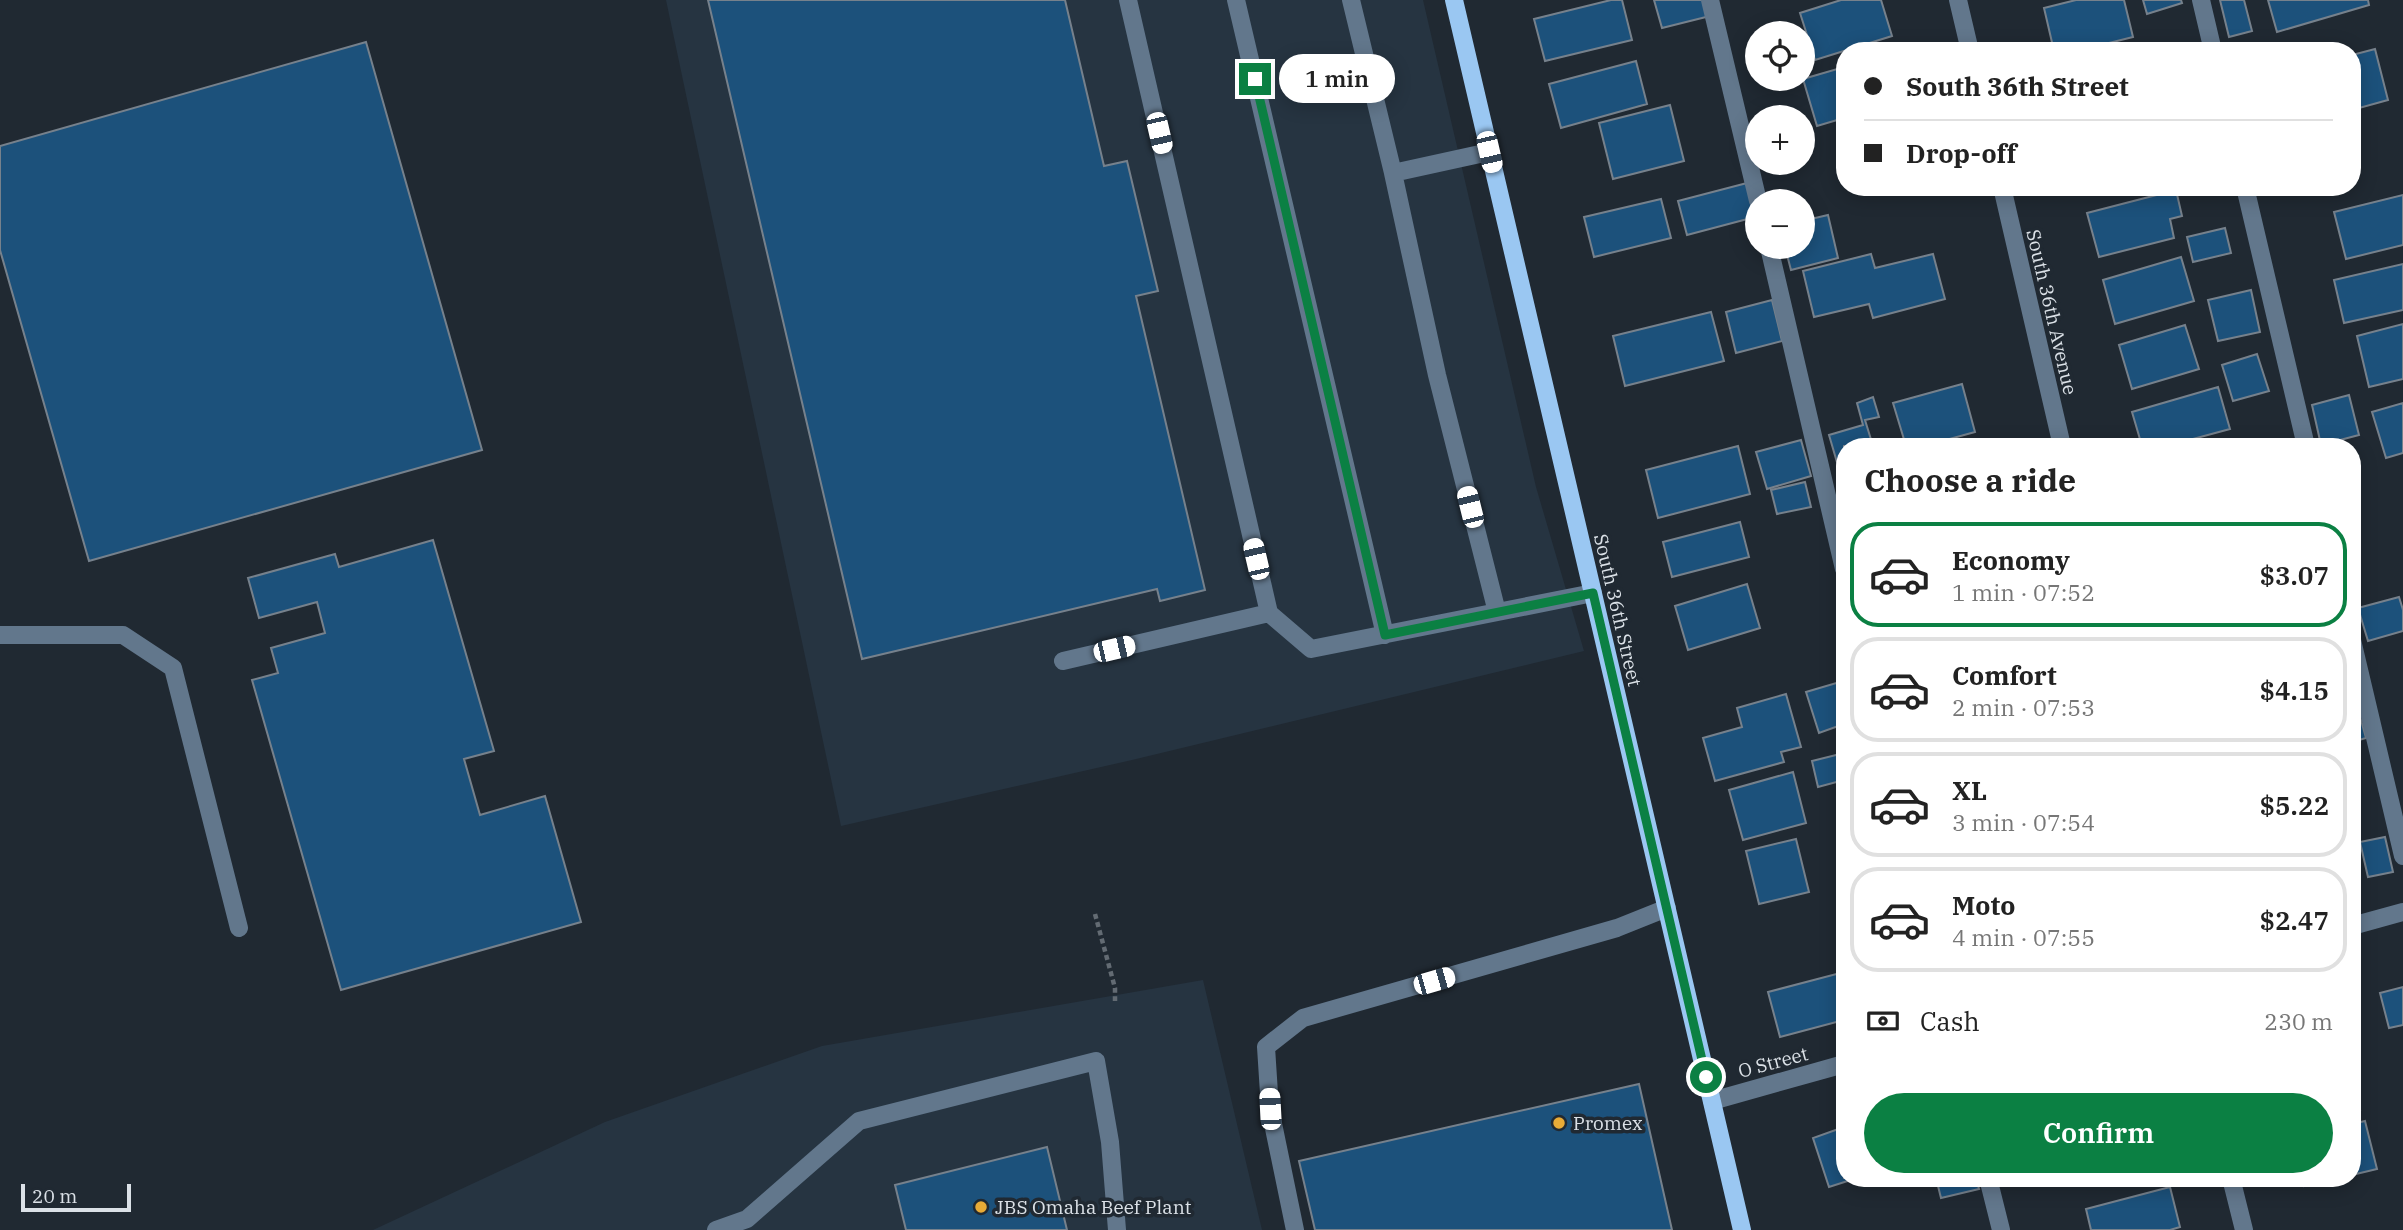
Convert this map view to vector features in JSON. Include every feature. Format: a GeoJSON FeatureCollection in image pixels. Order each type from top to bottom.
{"type":"FeatureCollection","features":[{"type":"Feature","properties":{"kind":"main road","name":"South 36th Street"},"geometry":{"type":"LineString","coordinates":[[1454,0],[1742,1230]]}},
{"type":"Feature","properties":{"kind":"street"},"geometry":{"type":"LineString","coordinates":[[1128,0],[1269,613],[1311,649],[1593,593]]}},
{"type":"Feature","properties":{"kind":"street"},"geometry":{"type":"LineString","coordinates":[[1236,0],[1385,635]]}},
{"type":"Feature","properties":{"kind":"street"},"geometry":{"type":"LineString","coordinates":[[1351,0],[1393,173],[1437,375],[1497,612]]}},
{"type":"Feature","properties":{"kind":"street"},"geometry":{"type":"LineString","coordinates":[[1710,0],[1755,189]]}},
{"type":"Feature","properties":{"kind":"street"},"geometry":{"type":"LineString","coordinates":[[1958,0],[1968,42]]}},
{"type":"Feature","properties":{"kind":"street"},"geometry":{"type":"LineString","coordinates":[[2201,0],[2211,42]]}},
{"type":"Feature","properties":{"kind":"street"},"geometry":{"type":"LineString","coordinates":[[1393,173],[1489,152]]}},
{"type":"Feature","properties":{"kind":"street","name":"South 36th Avenue"},"geometry":{"type":"LineString","coordinates":[[2004,196],[2060,438]]}},
{"type":"Feature","properties":{"kind":"street"},"geometry":{"type":"LineString","coordinates":[[2247,196],[2304,438]]}},
{"type":"Feature","properties":{"kind":"street"},"geometry":{"type":"LineString","coordinates":[[1772,259],[1836,535]]}},
{"type":"Feature","properties":{"kind":"street"},"geometry":{"type":"LineString","coordinates":[[1063,661],[1269,613]]}},
{"type":"Feature","properties":{"kind":"street"},"geometry":{"type":"LineString","coordinates":[[0,635],[123,635],[173,668],[239,928]]}},
{"type":"Feature","properties":{"kind":"street"},"geometry":{"type":"LineString","coordinates":[[2361,678],[2403,856]]}},
{"type":"Feature","properties":{"kind":"street"},"geometry":{"type":"LineString","coordinates":[[1295,1230],[1270,1109],[1266,1046],[1303,1018],[1617,928],[1667,908]]}},
{"type":"Feature","properties":{"kind":"street"},"geometry":{"type":"LineString","coordinates":[[2361,924],[2403,912]]}},
{"type":"Feature","properties":{"kind":"street"},"geometry":{"type":"LineString","coordinates":[[716,1230],[747,1219],[859,1121],[1096,1061],[1110,1142],[1116,1230]]}},
{"type":"Feature","properties":{"kind":"street","name":"O Street"},"geometry":{"type":"LineString","coordinates":[[1712,1101],[1836,1066]]}},
{"type":"Feature","properties":{"kind":"street"},"geometry":{"type":"LineString","coordinates":[[1990,1187],[2001,1230]]}},
{"type":"Feature","properties":{"kind":"street"},"geometry":{"type":"LineString","coordinates":[[2233,1187],[2244,1230]]}},
{"type":"Feature","properties":{"kind":"path"},"geometry":{"type":"LineString","coordinates":[[1095,914],[1115,988],[1115,1001]]}},
{"type":"Feature","properties":{"kind":"shaded area"},"geometry":{"type":"Polygon","coordinates":[[[666,0],[1423,0],[1536,487],[1584,651],[1132,760],[841,826],[666,0]]]}},
{"type":"Feature","properties":{"kind":"shaded area"},"geometry":{"type":"Polygon","coordinates":[[[1203,980],[1262,1230],[373,1230],[605,1122],[822,1046],[1203,980]]]}},
{"type":"Feature","properties":{"kind":"building"},"geometry":{"type":"Polygon","coordinates":[[[708,0],[1065,0],[1104,166],[1127,161],[1158,291],[1136,296],[1205,590],[1160,601],[1157,589],[862,659],[708,0]]]}},
{"type":"Feature","properties":{"kind":"building"},"geometry":{"type":"Polygon","coordinates":[[[1611,0],[1622,0],[1632,40],[1545,61],[1534,19],[1611,0]]]}},
{"type":"Feature","properties":{"kind":"building"},"geometry":{"type":"Polygon","coordinates":[[[1654,0],[1705,0],[1710,16],[1662,28],[1654,0]]]}},
{"type":"Feature","properties":{"kind":"building"},"geometry":{"type":"Polygon","coordinates":[[[1841,0],[1881,0],[1892,36],[1873,42],[1836,42],[1836,53],[1815,60],[1815,21],[1803,21],[1800,13],[1841,0]]]}},
{"type":"Feature","properties":{"kind":"building"},"geometry":{"type":"Polygon","coordinates":[[[2076,0],[2124,0],[2133,37],[2113,42],[2052,42],[2044,8],[2076,0]]]}},
{"type":"Feature","properties":{"kind":"building"},"geometry":{"type":"Polygon","coordinates":[[[2143,0],[2181,0],[2182,3],[2147,14],[2143,0]]]}},
{"type":"Feature","properties":{"kind":"building"},"geometry":{"type":"Polygon","coordinates":[[[2220,0],[2244,0],[2252,31],[2229,37],[2220,0]]]}},
{"type":"Feature","properties":{"kind":"building"},"geometry":{"type":"Polygon","coordinates":[[[2268,0],[2368,0],[2369,5],[2277,32],[2268,0]]]}},
{"type":"Feature","properties":{"kind":"building"},"geometry":{"type":"Polygon","coordinates":[[[366,42],[482,450],[89,561],[0,250],[0,146],[366,42]]]}},
{"type":"Feature","properties":{"kind":"building"},"geometry":{"type":"Polygon","coordinates":[[[2375,49],[2388,100],[2361,108],[2361,53],[2375,49]]]}},
{"type":"Feature","properties":{"kind":"building"},"geometry":{"type":"Polygon","coordinates":[[[1636,61],[1647,104],[1561,128],[1549,84],[1636,61]]]}},
{"type":"Feature","properties":{"kind":"building"},"geometry":{"type":"Polygon","coordinates":[[[1836,69],[1836,120],[1817,126],[1815,105],[1811,105],[1807,91],[1815,91],[1815,75],[1836,69]]]}},
{"type":"Feature","properties":{"kind":"building"},"geometry":{"type":"Polygon","coordinates":[[[1670,105],[1684,161],[1613,179],[1599,123],[1670,105]]]}},
{"type":"Feature","properties":{"kind":"building"},"geometry":{"type":"Polygon","coordinates":[[[1747,183],[1748,189],[1745,189],[1745,220],[1687,235],[1678,201],[1747,183]]]}},
{"type":"Feature","properties":{"kind":"building"},"geometry":{"type":"Polygon","coordinates":[[[2403,195],[2403,245],[2346,259],[2334,212],[2403,195]]]}},
{"type":"Feature","properties":{"kind":"building"},"geometry":{"type":"Polygon","coordinates":[[[2153,196],[2177,196],[2182,216],[2170,219],[2174,238],[2099,257],[2087,213],[2153,196]]]}},
{"type":"Feature","properties":{"kind":"building"},"geometry":{"type":"Polygon","coordinates":[[[1661,199],[1671,238],[1594,257],[1584,217],[1661,199]]]}},
{"type":"Feature","properties":{"kind":"building"},"geometry":{"type":"Polygon","coordinates":[[[1828,215],[1838,258],[1791,270],[1788,259],[1815,259],[1815,218],[1828,215]]]}},
{"type":"Feature","properties":{"kind":"building"},"geometry":{"type":"Polygon","coordinates":[[[2225,228],[2231,253],[2193,262],[2187,237],[2225,228]]]}},
{"type":"Feature","properties":{"kind":"building"},"geometry":{"type":"Polygon","coordinates":[[[1871,254],[1875,268],[1933,254],[1945,299],[1873,318],[1869,304],[1814,317],[1803,271],[1871,254]]]}},
{"type":"Feature","properties":{"kind":"building"},"geometry":{"type":"Polygon","coordinates":[[[2181,257],[2194,301],[2115,324],[2103,280],[2181,257]]]}},
{"type":"Feature","properties":{"kind":"building"},"geometry":{"type":"Polygon","coordinates":[[[2403,264],[2403,310],[2344,323],[2334,280],[2403,264]]]}},
{"type":"Feature","properties":{"kind":"building"},"geometry":{"type":"Polygon","coordinates":[[[2251,290],[2260,332],[2218,341],[2208,300],[2251,290]]]}},
{"type":"Feature","properties":{"kind":"building"},"geometry":{"type":"Polygon","coordinates":[[[1772,300],[1782,341],[1736,353],[1726,312],[1772,300]]]}},
{"type":"Feature","properties":{"kind":"building"},"geometry":{"type":"Polygon","coordinates":[[[1711,312],[1724,361],[1625,386],[1613,336],[1711,312]]]}},
{"type":"Feature","properties":{"kind":"building"},"geometry":{"type":"Polygon","coordinates":[[[2403,324],[2403,379],[2369,387],[2357,336],[2403,324]]]}},
{"type":"Feature","properties":{"kind":"building"},"geometry":{"type":"Polygon","coordinates":[[[2185,325],[2199,369],[2132,389],[2119,345],[2185,325]]]}},
{"type":"Feature","properties":{"kind":"building"},"geometry":{"type":"Polygon","coordinates":[[[2257,354],[2269,391],[2233,401],[2222,365],[2257,354]]]}},
{"type":"Feature","properties":{"kind":"building"},"geometry":{"type":"Polygon","coordinates":[[[1962,384],[1975,432],[1953,438],[1904,438],[1893,403],[1962,384]]]}},
{"type":"Feature","properties":{"kind":"building"},"geometry":{"type":"Polygon","coordinates":[[[2218,387],[2230,429],[2197,438],[2140,438],[2132,412],[2218,387]]]}},
{"type":"Feature","properties":{"kind":"building"},"geometry":{"type":"Polygon","coordinates":[[[2349,395],[2359,435],[2348,438],[2319,438],[2312,405],[2349,395]]]}},
{"type":"Feature","properties":{"kind":"building"},"geometry":{"type":"Polygon","coordinates":[[[1873,397],[1879,417],[1865,420],[1871,438],[1836,438],[1836,459],[1829,435],[1863,425],[1857,403],[1873,397]]]}},
{"type":"Feature","properties":{"kind":"building"},"geometry":{"type":"Polygon","coordinates":[[[2403,403],[2403,453],[2386,458],[2372,412],[2403,403]]]}},
{"type":"Feature","properties":{"kind":"building"},"geometry":{"type":"Polygon","coordinates":[[[1801,440],[1811,476],[1767,489],[1756,452],[1801,440]]]}},
{"type":"Feature","properties":{"kind":"building"},"geometry":{"type":"Polygon","coordinates":[[[1738,446],[1750,494],[1658,518],[1646,470],[1738,446]]]}},
{"type":"Feature","properties":{"kind":"building"},"geometry":{"type":"Polygon","coordinates":[[[1805,482],[1811,507],[1777,514],[1771,490],[1805,482]]]}},
{"type":"Feature","properties":{"kind":"building"},"geometry":{"type":"Polygon","coordinates":[[[1740,522],[1749,557],[1672,577],[1663,542],[1740,522]]]}},
{"type":"Feature","properties":{"kind":"building"},"geometry":{"type":"Polygon","coordinates":[[[433,540],[494,751],[464,759],[480,815],[545,796],[581,922],[341,990],[252,680],[278,673],[271,648],[325,633],[317,602],[259,618],[248,578],[335,554],[339,567],[433,540]]]}},
{"type":"Feature","properties":{"kind":"building"},"geometry":{"type":"Polygon","coordinates":[[[1747,584],[1760,628],[1688,650],[1675,606],[1747,584]]]}},
{"type":"Feature","properties":{"kind":"building"},"geometry":{"type":"Polygon","coordinates":[[[2399,597],[2403,610],[2403,631],[2368,641],[2361,618],[2361,607],[2399,597]]]}},
{"type":"Feature","properties":{"kind":"building"},"geometry":{"type":"Polygon","coordinates":[[[1836,683],[1836,727],[1819,733],[1806,692],[1836,683]]]}},
{"type":"Feature","properties":{"kind":"building"},"geometry":{"type":"Polygon","coordinates":[[[1786,694],[1801,747],[1781,752],[1784,762],[1715,781],[1703,738],[1742,727],[1737,708],[1786,694]]]}},
{"type":"Feature","properties":{"kind":"building"},"geometry":{"type":"Polygon","coordinates":[[[2361,720],[2366,738],[2361,739],[2361,720]]]}},
{"type":"Feature","properties":{"kind":"building"},"geometry":{"type":"Polygon","coordinates":[[[1836,755],[1836,782],[1818,787],[1812,761],[1836,755]]]}},
{"type":"Feature","properties":{"kind":"building"},"geometry":{"type":"Polygon","coordinates":[[[1793,772],[1806,823],[1743,840],[1729,790],[1793,772]]]}},
{"type":"Feature","properties":{"kind":"building"},"geometry":{"type":"Polygon","coordinates":[[[2385,837],[2393,872],[2368,877],[2361,842],[2385,837]]]}},
{"type":"Feature","properties":{"kind":"building"},"geometry":{"type":"Polygon","coordinates":[[[1796,839],[1809,892],[1759,904],[1746,851],[1796,839]]]}},
{"type":"Feature","properties":{"kind":"building"},"geometry":{"type":"Polygon","coordinates":[[[1836,974],[1836,1022],[1780,1037],[1768,992],[1836,974]]]}},
{"type":"Feature","properties":{"kind":"building"},"geometry":{"type":"Polygon","coordinates":[[[2403,987],[2403,1025],[2389,1028],[2380,993],[2403,987]]]}},
{"type":"Feature","properties":{"kind":"building","name":"Promex"},"geometry":{"type":"Polygon","coordinates":[[[1639,1084],[1672,1230],[1315,1230],[1299,1161],[1639,1084]]]}},
{"type":"Feature","properties":{"kind":"building"},"geometry":{"type":"Polygon","coordinates":[[[2365,1121],[2377,1169],[2361,1173],[2361,1122],[2365,1121]]]}},
{"type":"Feature","properties":{"kind":"building"},"geometry":{"type":"Polygon","coordinates":[[[1836,1130],[1836,1185],[1829,1187],[1813,1138],[1836,1130]]]}},
{"type":"Feature","properties":{"kind":"building","name":"JBS Omaha Beef Plant"},"geometry":{"type":"Polygon","coordinates":[[[1047,1147],[1067,1230],[906,1230],[895,1185],[1047,1147]]]}},
{"type":"Feature","properties":{"kind":"building"},"geometry":{"type":"Polygon","coordinates":[[[1938,1187],[1979,1189],[1941,1198],[1938,1187]]]}},
{"type":"Feature","properties":{"kind":"building"},"geometry":{"type":"Polygon","coordinates":[[[2170,1187],[2180,1227],[2170,1230],[2091,1230],[2086,1209],[2170,1187]]]}},
{"type":"Feature","properties":{"kind":"place","name":"Promex"},"geometry":{"type":"Point","coordinates":[1559,1123]}},
{"type":"Feature","properties":{"kind":"place","name":"JBS Omaha Beef Plant"},"geometry":{"type":"Point","coordinates":[981,1207]}},
{"type":"Feature","properties":{"kind":"route"},"geometry":{"type":"LineString","coordinates":[[1255,79],[1385,635],[1593,593],[1706,1077]]}}]}
